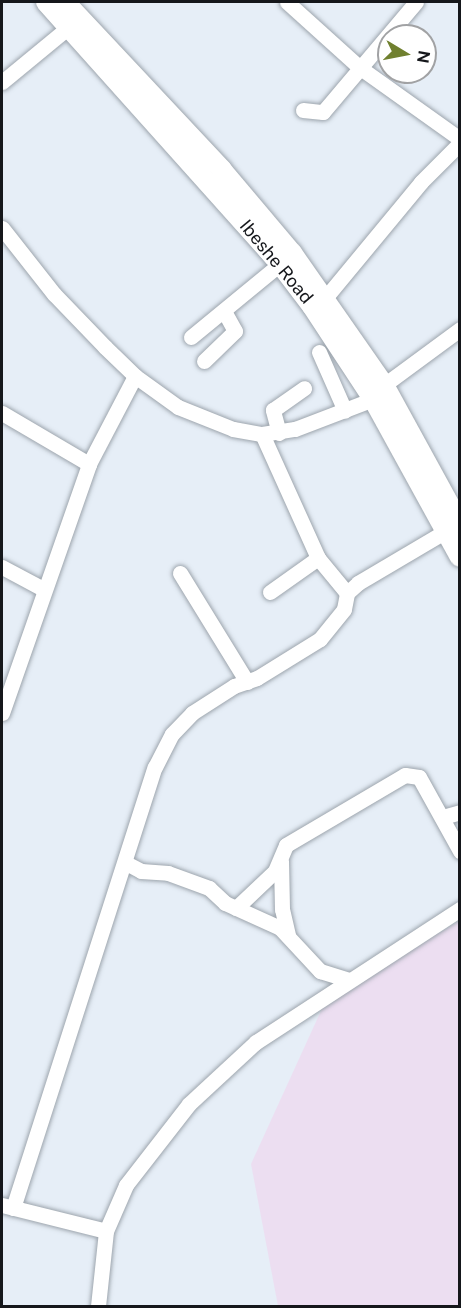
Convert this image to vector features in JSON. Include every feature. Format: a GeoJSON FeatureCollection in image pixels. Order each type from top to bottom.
{"type":"FeatureCollection","features":[{"type":"Feature","properties":{"kind":"main road","name":"Ibeshe Road"},"geometry":{"type":"LineString","coordinates":[[46,2],[70,26],[280,264],[319,302]]}},
{"type":"Feature","properties":{"kind":"main road","name":"Ibeshe Road"},"geometry":{"type":"LineString","coordinates":[[65,2],[222,170],[319,302],[378,392],[453,528],[459,557]]}},
{"type":"Feature","properties":{"kind":"street"},"geometry":{"type":"LineString","coordinates":[[287,2],[358,67],[459,141],[319,302]]}},
{"type":"Feature","properties":{"kind":"street"},"geometry":{"type":"LineString","coordinates":[[303,110],[323,112],[358,67],[416,2]]}},
{"type":"Feature","properties":{"kind":"street"},"geometry":{"type":"LineString","coordinates":[[2,82],[70,26]]}},
{"type":"Feature","properties":{"kind":"street"},"geometry":{"type":"LineString","coordinates":[[2,228],[54,294],[135,376],[184,409],[233,429],[262,434],[279,433],[345,411],[378,392],[459,329]]}},
{"type":"Feature","properties":{"kind":"street"},"geometry":{"type":"LineString","coordinates":[[191,337],[280,264]]}},
{"type":"Feature","properties":{"kind":"street"},"geometry":{"type":"LineString","coordinates":[[204,361],[235,331],[224,311]]}},
{"type":"Feature","properties":{"kind":"street"},"geometry":{"type":"LineString","coordinates":[[319,352],[345,411]]}},
{"type":"Feature","properties":{"kind":"street"},"geometry":{"type":"LineString","coordinates":[[2,713],[43,589],[89,464],[135,376]]}},
{"type":"Feature","properties":{"kind":"street"},"geometry":{"type":"LineString","coordinates":[[279,433],[273,410],[304,388]]}},
{"type":"Feature","properties":{"kind":"street"},"geometry":{"type":"LineString","coordinates":[[2,412],[89,464]]}},
{"type":"Feature","properties":{"kind":"street"},"geometry":{"type":"LineString","coordinates":[[262,434],[318,558],[347,593]]}},
{"type":"Feature","properties":{"kind":"street"},"geometry":{"type":"LineString","coordinates":[[106,1231],[7,1206],[126,863],[155,767],[172,734],[192,713],[234,686],[247,682],[295,657],[320,639],[344,609],[347,593],[453,528]]}},
{"type":"Feature","properties":{"kind":"street"},"geometry":{"type":"LineString","coordinates":[[270,592],[318,558]]}},
{"type":"Feature","properties":{"kind":"street"},"geometry":{"type":"LineString","coordinates":[[2,567],[43,589]]}},
{"type":"Feature","properties":{"kind":"street"},"geometry":{"type":"LineString","coordinates":[[180,573],[247,682]]}},
{"type":"Feature","properties":{"kind":"street"},"geometry":{"type":"LineString","coordinates":[[236,908],[275,871],[286,845],[405,775],[419,777],[443,817],[459,850]]}},
{"type":"Feature","properties":{"kind":"street"},"geometry":{"type":"LineString","coordinates":[[443,817],[459,812]]}},
{"type":"Feature","properties":{"kind":"street"},"geometry":{"type":"LineString","coordinates":[[281,858],[282,909],[288,936]]}},
{"type":"Feature","properties":{"kind":"street"},"geometry":{"type":"LineString","coordinates":[[126,863],[141,871],[168,873],[210,888],[236,908],[288,936],[320,971],[350,980]]}},
{"type":"Feature","properties":{"kind":"street"},"geometry":{"type":"LineString","coordinates":[[98,1306],[106,1231],[126,1185],[189,1104],[256,1042],[459,909]]}},
{"type":"Feature","properties":{"kind":"shaded area"},"geometry":{"type":"Polygon","coordinates":[[[459,921],[459,1306],[278,1306],[251,1164],[325,1002],[459,921]]]}}]}
